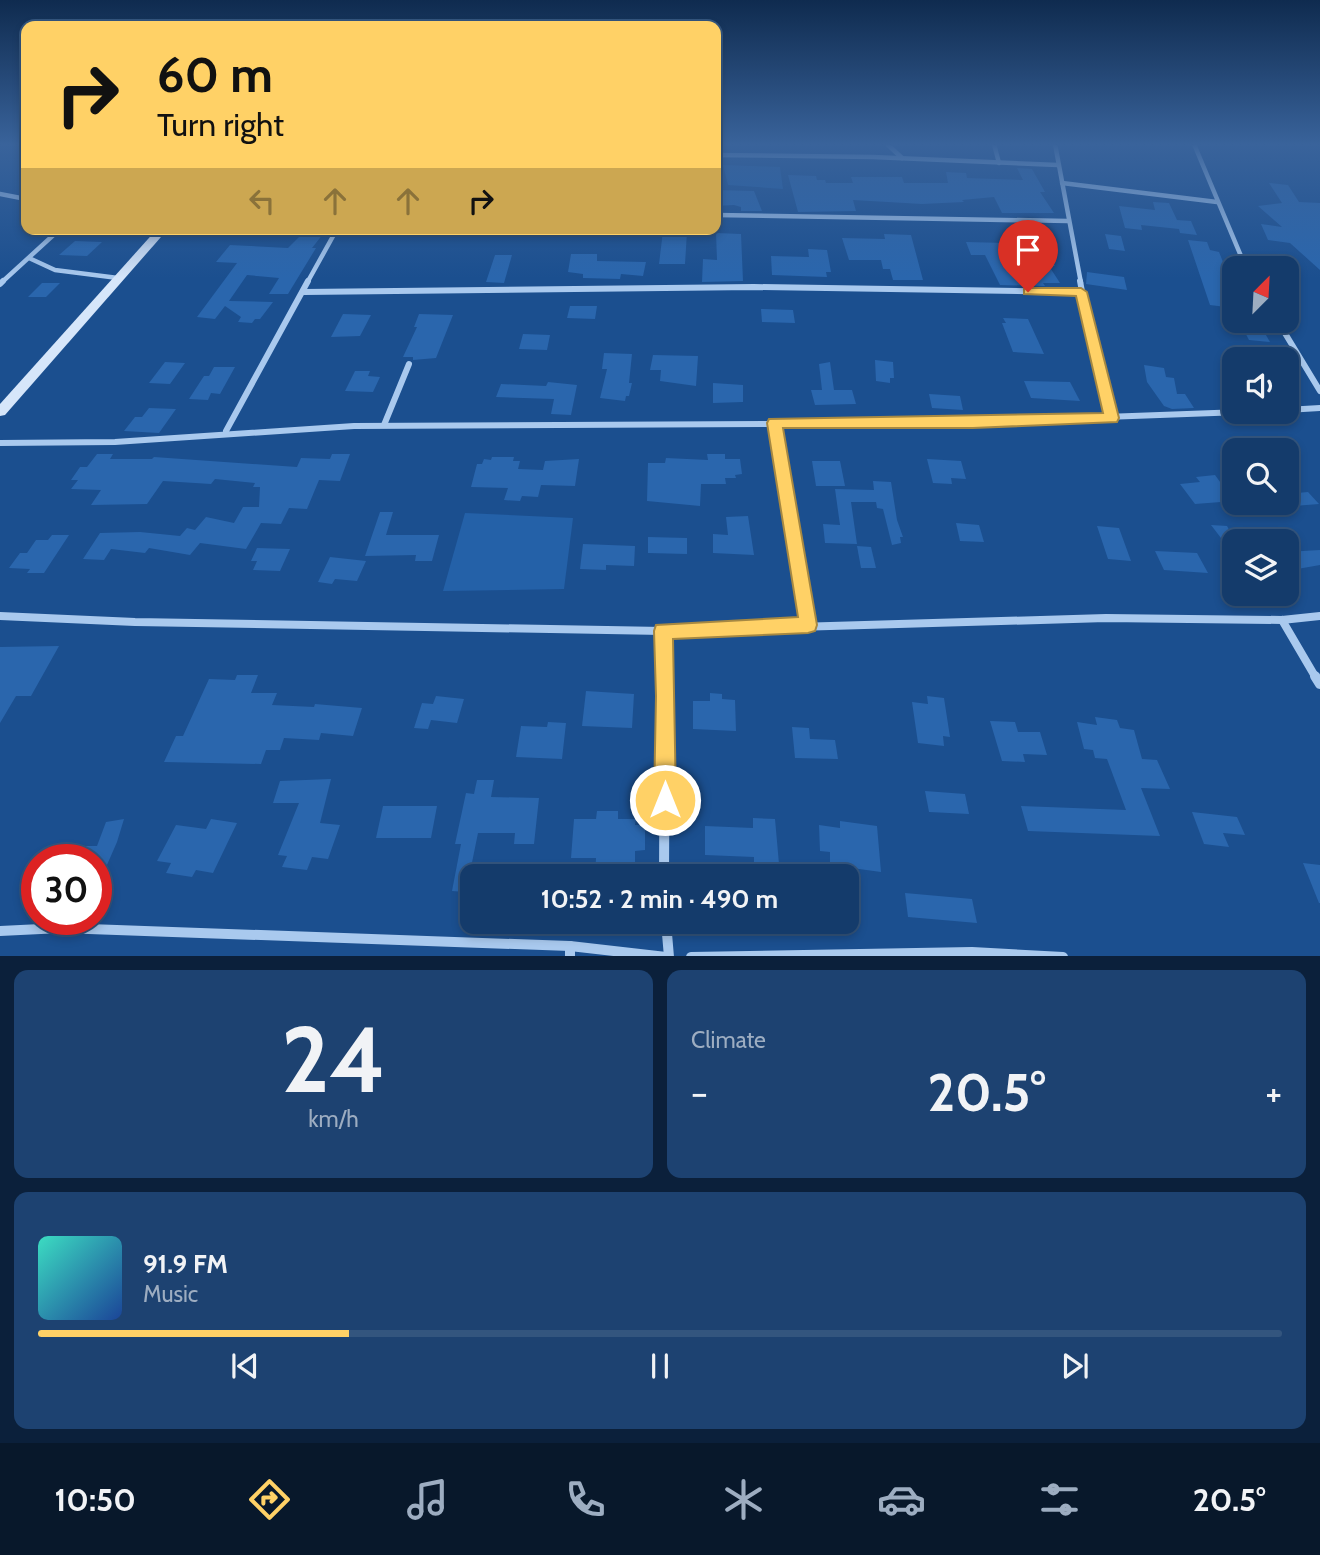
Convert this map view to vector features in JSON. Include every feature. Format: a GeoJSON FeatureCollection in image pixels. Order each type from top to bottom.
{"type":"FeatureCollection","features":[{"type":"Feature","properties":{"kind":"main road"},"geometry":{"type":"LineString","coordinates":[[0,412],[157,235]]}},
{"type":"Feature","properties":{"kind":"street"},"geometry":{"type":"LineString","coordinates":[[1063,189],[1081,292],[1112,418]]}},
{"type":"Feature","properties":{"kind":"street"},"geometry":{"type":"LineString","coordinates":[[1108,189],[1217,202]]}},
{"type":"Feature","properties":{"kind":"street"},"geometry":{"type":"LineString","coordinates":[[1212,189],[1241,256]]}},
{"type":"Feature","properties":{"kind":"street"},"geometry":{"type":"LineString","coordinates":[[0,194],[21,198]]}},
{"type":"Feature","properties":{"kind":"street"},"geometry":{"type":"LineString","coordinates":[[721,215],[1068,221]]}},
{"type":"Feature","properties":{"kind":"street"},"geometry":{"type":"LineString","coordinates":[[0,284],[54,235]]}},
{"type":"Feature","properties":{"kind":"street"},"geometry":{"type":"LineString","coordinates":[[226,431],[334,235]]}},
{"type":"Feature","properties":{"kind":"street"},"geometry":{"type":"LineString","coordinates":[[29,258],[55,270],[118,278]]}},
{"type":"Feature","properties":{"kind":"street"},"geometry":{"type":"LineString","coordinates":[[303,292],[754,287],[1081,292]]}},
{"type":"Feature","properties":{"kind":"street"},"geometry":{"type":"LineString","coordinates":[[1286,333],[1320,391]]}},
{"type":"Feature","properties":{"kind":"street"},"geometry":{"type":"LineString","coordinates":[[384,425],[409,364]]}},
{"type":"Feature","properties":{"kind":"street"},"geometry":{"type":"LineString","coordinates":[[1299,409],[1320,408]]}},
{"type":"Feature","properties":{"kind":"street"},"geometry":{"type":"LineString","coordinates":[[0,443],[113,442],[226,431],[384,425],[973,423],[1222,413]]}},
{"type":"Feature","properties":{"kind":"street"},"geometry":{"type":"LineString","coordinates":[[775,423],[808,625]]}},
{"type":"Feature","properties":{"kind":"street"},"geometry":{"type":"LineString","coordinates":[[0,616],[135,622],[663,631],[1106,618],[1282,620],[1320,615]]}},
{"type":"Feature","properties":{"kind":"street"},"geometry":{"type":"LineString","coordinates":[[1282,620],[1320,684]]}},
{"type":"Feature","properties":{"kind":"street"},"geometry":{"type":"LineString","coordinates":[[663,631],[666,696],[664,864]]}},
{"type":"Feature","properties":{"kind":"street"},"geometry":{"type":"LineString","coordinates":[[0,931],[61,928],[651,956]]}},
{"type":"Feature","properties":{"kind":"street"},"geometry":{"type":"LineString","coordinates":[[667,934],[667,956]]}},
{"type":"Feature","properties":{"kind":"street"},"geometry":{"type":"LineString","coordinates":[[785,956],[1033,956]]}},
{"type":"Feature","properties":{"kind":"shaded area"},"geometry":{"type":"Polygon","coordinates":[[[465,513],[573,518],[564,589],[443,591],[465,513]]]}},
{"type":"Feature","properties":{"kind":"building"},"geometry":{"type":"Polygon","coordinates":[[[792,189],[1043,189],[1045,192],[1040,192],[1054,213],[1002,213],[994,197],[922,204],[853,200],[856,211],[798,212],[792,189]]]}},
{"type":"Feature","properties":{"kind":"building"},"geometry":{"type":"Polygon","coordinates":[[[1273,189],[1290,189],[1299,202],[1320,203],[1320,270],[1290,243],[1268,240],[1261,224],[1282,227],[1258,206],[1282,203],[1273,189]]]}},
{"type":"Feature","properties":{"kind":"building"},"geometry":{"type":"Polygon","coordinates":[[[721,190],[754,191],[762,211],[741,211],[741,207],[721,206],[721,190]]]}},
{"type":"Feature","properties":{"kind":"building"},"geometry":{"type":"Polygon","coordinates":[[[1153,202],[1169,203],[1177,220],[1191,221],[1197,235],[1180,233],[1179,229],[1141,225],[1142,230],[1125,228],[1119,206],[1155,210],[1153,202]]]}},
{"type":"Feature","properties":{"kind":"building"},"geometry":{"type":"Polygon","coordinates":[[[741,234],[743,281],[702,282],[703,259],[717,260],[716,235],[741,234]]]}},
{"type":"Feature","properties":{"kind":"building"},"geometry":{"type":"Polygon","coordinates":[[[884,234],[911,235],[923,280],[893,280],[890,269],[883,269],[881,260],[849,260],[842,238],[885,239],[884,234]]]}},
{"type":"Feature","properties":{"kind":"building"},"geometry":{"type":"Polygon","coordinates":[[[1105,234],[1121,236],[1125,251],[1109,249],[1105,234]]]}},
{"type":"Feature","properties":{"kind":"building"},"geometry":{"type":"Polygon","coordinates":[[[301,235],[322,235],[312,248],[316,248],[288,294],[269,294],[279,278],[247,275],[229,301],[273,302],[260,319],[255,319],[252,323],[238,322],[241,317],[225,306],[215,319],[197,317],[237,263],[216,262],[230,245],[288,248],[301,235]]]}},
{"type":"Feature","properties":{"kind":"building"},"geometry":{"type":"Polygon","coordinates":[[[663,235],[687,235],[685,264],[659,264],[663,235]]]}},
{"type":"Feature","properties":{"kind":"building"},"geometry":{"type":"Polygon","coordinates":[[[1011,238],[1028,239],[1031,246],[1045,248],[1055,266],[1049,266],[1060,283],[1043,283],[1045,286],[1000,285],[985,255],[971,255],[966,242],[1006,243],[1005,241],[1012,241],[1011,238]]]}},
{"type":"Feature","properties":{"kind":"building"},"geometry":{"type":"Polygon","coordinates":[[[1188,240],[1207,242],[1210,250],[1219,252],[1222,259],[1222,306],[1210,305],[1188,240]]]}},
{"type":"Feature","properties":{"kind":"building"},"geometry":{"type":"Polygon","coordinates":[[[75,241],[102,242],[87,256],[59,255],[75,241]]]}},
{"type":"Feature","properties":{"kind":"building"},"geometry":{"type":"Polygon","coordinates":[[[808,249],[827,250],[831,272],[826,272],[827,277],[772,275],[771,256],[809,257],[808,249]]]}},
{"type":"Feature","properties":{"kind":"building"},"geometry":{"type":"Polygon","coordinates":[[[571,254],[597,254],[597,261],[646,262],[643,276],[621,274],[620,279],[583,278],[583,274],[568,272],[571,254]]]}},
{"type":"Feature","properties":{"kind":"building"},"geometry":{"type":"Polygon","coordinates":[[[495,255],[512,255],[504,283],[486,282],[495,255]]]}},
{"type":"Feature","properties":{"kind":"building"},"geometry":{"type":"Polygon","coordinates":[[[1087,272],[1124,277],[1127,290],[1086,284],[1087,272]]]}},
{"type":"Feature","properties":{"kind":"building"},"geometry":{"type":"Polygon","coordinates":[[[42,283],[60,283],[46,297],[28,297],[42,283]]]}},
{"type":"Feature","properties":{"kind":"building"},"geometry":{"type":"Polygon","coordinates":[[[570,306],[597,306],[595,319],[567,318],[570,306]]]}},
{"type":"Feature","properties":{"kind":"building"},"geometry":{"type":"Polygon","coordinates":[[[761,309],[793,310],[795,323],[762,322],[761,309]]]}},
{"type":"Feature","properties":{"kind":"building"},"geometry":{"type":"Polygon","coordinates":[[[343,314],[371,315],[360,336],[331,337],[343,314]]]}},
{"type":"Feature","properties":{"kind":"building"},"geometry":{"type":"Polygon","coordinates":[[[419,314],[453,315],[436,358],[413,360],[413,357],[403,357],[417,327],[414,327],[419,314]]]}},
{"type":"Feature","properties":{"kind":"building"},"geometry":{"type":"Polygon","coordinates":[[[1003,318],[1028,319],[1044,354],[1013,352],[1002,323],[1006,323],[1003,318]]]}},
{"type":"Feature","properties":{"kind":"building"},"geometry":{"type":"Polygon","coordinates":[[[1245,333],[1265,333],[1270,342],[1249,340],[1245,333]]]}},
{"type":"Feature","properties":{"kind":"building"},"geometry":{"type":"Polygon","coordinates":[[[523,334],[550,335],[547,350],[519,349],[523,334]]]}},
{"type":"Feature","properties":{"kind":"building"},"geometry":{"type":"Polygon","coordinates":[[[604,353],[632,354],[629,383],[632,383],[625,401],[600,398],[607,369],[602,369],[604,353]]]}},
{"type":"Feature","properties":{"kind":"building"},"geometry":{"type":"Polygon","coordinates":[[[653,355],[698,356],[696,386],[660,381],[661,370],[650,370],[653,355]]]}},
{"type":"Feature","properties":{"kind":"building"},"geometry":{"type":"Polygon","coordinates":[[[875,360],[893,362],[894,378],[890,378],[890,383],[876,381],[875,360]]]}},
{"type":"Feature","properties":{"kind":"building"},"geometry":{"type":"Polygon","coordinates":[[[165,362],[185,363],[170,384],[149,383],[165,362]]]}},
{"type":"Feature","properties":{"kind":"building"},"geometry":{"type":"Polygon","coordinates":[[[830,362],[834,390],[852,390],[856,404],[815,405],[811,390],[822,390],[819,364],[830,362]]]}},
{"type":"Feature","properties":{"kind":"building"},"geometry":{"type":"Polygon","coordinates":[[[1144,365],[1164,368],[1166,377],[1174,378],[1177,394],[1185,394],[1194,408],[1172,409],[1164,406],[1147,382],[1144,365]]]}},
{"type":"Feature","properties":{"kind":"building"},"geometry":{"type":"Polygon","coordinates":[[[214,367],[235,367],[220,394],[211,393],[208,400],[189,399],[204,376],[209,376],[214,367]]]}},
{"type":"Feature","properties":{"kind":"building"},"geometry":{"type":"Polygon","coordinates":[[[355,371],[370,371],[368,376],[380,377],[373,392],[345,391],[355,371]]]}},
{"type":"Feature","properties":{"kind":"building"},"geometry":{"type":"Polygon","coordinates":[[[1024,381],[1070,382],[1080,401],[1031,398],[1024,381]]]}},
{"type":"Feature","properties":{"kind":"building"},"geometry":{"type":"Polygon","coordinates":[[[548,382],[577,385],[571,415],[551,414],[554,399],[496,397],[501,384],[546,386],[548,382]]]}},
{"type":"Feature","properties":{"kind":"building"},"geometry":{"type":"Polygon","coordinates":[[[713,383],[743,385],[743,402],[713,403],[713,383]]]}},
{"type":"Feature","properties":{"kind":"building"},"geometry":{"type":"Polygon","coordinates":[[[929,394],[960,396],[963,410],[932,408],[929,394]]]}},
{"type":"Feature","properties":{"kind":"building"},"geometry":{"type":"Polygon","coordinates":[[[149,408],[176,409],[159,433],[124,431],[135,417],[142,417],[149,408]]]}},
{"type":"Feature","properties":{"kind":"building"},"geometry":{"type":"Polygon","coordinates":[[[97,454],[113,454],[110,459],[154,457],[297,467],[301,458],[330,459],[332,454],[350,454],[340,481],[319,480],[307,509],[289,508],[281,524],[261,523],[246,549],[200,543],[190,555],[149,548],[145,553],[111,549],[104,560],[83,559],[100,533],[140,532],[180,536],[187,528],[195,530],[206,517],[234,523],[243,507],[259,507],[260,487],[253,487],[255,483],[215,479],[211,484],[163,481],[147,504],[91,505],[101,490],[71,489],[78,480],[71,480],[80,467],[87,467],[97,454]]]}},
{"type":"Feature","properties":{"kind":"building"},"geometry":{"type":"Polygon","coordinates":[[[707,454],[725,454],[725,459],[740,459],[742,474],[735,475],[736,478],[725,478],[726,484],[701,484],[700,506],[647,501],[648,463],[665,463],[666,458],[708,460],[707,454]]]}},
{"type":"Feature","properties":{"kind":"building"},"geometry":{"type":"Polygon","coordinates":[[[492,457],[514,457],[513,461],[520,461],[518,469],[543,470],[545,461],[579,459],[575,486],[541,485],[538,497],[522,496],[520,501],[504,500],[508,488],[471,487],[477,464],[482,464],[484,459],[491,460],[492,457]]]}},
{"type":"Feature","properties":{"kind":"building"},"geometry":{"type":"Polygon","coordinates":[[[927,459],[961,461],[966,479],[951,478],[952,484],[933,483],[927,459]]]}},
{"type":"Feature","properties":{"kind":"building"},"geometry":{"type":"Polygon","coordinates":[[[812,461],[840,461],[845,486],[816,486],[812,461]]]}},
{"type":"Feature","properties":{"kind":"building"},"geometry":{"type":"Polygon","coordinates":[[[1215,475],[1222,485],[1222,502],[1195,504],[1180,484],[1200,482],[1196,477],[1215,475]]]}},
{"type":"Feature","properties":{"kind":"building"},"geometry":{"type":"Polygon","coordinates":[[[873,481],[891,482],[897,520],[903,537],[900,537],[901,543],[892,545],[883,509],[877,508],[876,502],[851,502],[857,544],[825,543],[823,524],[840,525],[835,489],[874,490],[873,481]]]}},
{"type":"Feature","properties":{"kind":"building"},"geometry":{"type":"Polygon","coordinates":[[[1308,492],[1319,504],[1299,506],[1299,493],[1308,492]]]}},
{"type":"Feature","properties":{"kind":"building"},"geometry":{"type":"Polygon","coordinates":[[[380,512],[393,512],[386,535],[439,535],[432,561],[415,561],[416,555],[365,556],[380,512]]]}},
{"type":"Feature","properties":{"kind":"building"},"geometry":{"type":"Polygon","coordinates":[[[748,516],[754,555],[713,553],[713,534],[728,535],[726,517],[748,516]]]}},
{"type":"Feature","properties":{"kind":"building"},"geometry":{"type":"Polygon","coordinates":[[[956,523],[979,525],[984,542],[960,541],[956,523]]]}},
{"type":"Feature","properties":{"kind":"building"},"geometry":{"type":"Polygon","coordinates":[[[1211,525],[1227,526],[1229,529],[1222,529],[1222,539],[1211,525]]]}},
{"type":"Feature","properties":{"kind":"building"},"geometry":{"type":"Polygon","coordinates":[[[1097,526],[1119,528],[1131,561],[1108,559],[1097,526]]]}},
{"type":"Feature","properties":{"kind":"building"},"geometry":{"type":"Polygon","coordinates":[[[52,535],[69,535],[44,573],[27,573],[30,569],[9,568],[20,553],[27,553],[36,540],[48,540],[52,535]]]}},
{"type":"Feature","properties":{"kind":"building"},"geometry":{"type":"Polygon","coordinates":[[[648,537],[687,538],[687,554],[648,553],[648,537]]]}},
{"type":"Feature","properties":{"kind":"building"},"geometry":{"type":"Polygon","coordinates":[[[583,544],[635,546],[634,566],[606,565],[606,570],[580,569],[583,544]]]}},
{"type":"Feature","properties":{"kind":"building"},"geometry":{"type":"Polygon","coordinates":[[[857,546],[871,547],[876,568],[861,568],[857,546]]]}},
{"type":"Feature","properties":{"kind":"building"},"geometry":{"type":"Polygon","coordinates":[[[257,548],[290,549],[280,571],[253,570],[257,561],[251,561],[257,548]]]}},
{"type":"Feature","properties":{"kind":"building"},"geometry":{"type":"Polygon","coordinates":[[[1320,550],[1320,565],[1299,569],[1299,551],[1320,550]]]}},
{"type":"Feature","properties":{"kind":"building"},"geometry":{"type":"Polygon","coordinates":[[[1155,551],[1197,553],[1208,573],[1164,570],[1155,551]]]}},
{"type":"Feature","properties":{"kind":"building"},"geometry":{"type":"Polygon","coordinates":[[[330,557],[366,561],[357,581],[335,579],[332,584],[318,582],[330,557]]]}},
{"type":"Feature","properties":{"kind":"building"},"geometry":{"type":"Polygon","coordinates":[[[59,646],[31,696],[16,696],[0,723],[0,647],[59,646]]]}},
{"type":"Feature","properties":{"kind":"building"},"geometry":{"type":"Polygon","coordinates":[[[237,675],[258,675],[251,693],[277,693],[272,705],[314,707],[315,704],[362,708],[353,736],[321,733],[319,740],[284,738],[280,750],[266,750],[261,764],[164,762],[176,736],[183,736],[209,679],[235,680],[237,675]]]}},
{"type":"Feature","properties":{"kind":"building"},"geometry":{"type":"Polygon","coordinates":[[[586,691],[634,694],[632,728],[582,726],[586,691]]]}},
{"type":"Feature","properties":{"kind":"building"},"geometry":{"type":"Polygon","coordinates":[[[710,693],[722,694],[722,699],[735,700],[736,731],[693,729],[693,701],[710,701],[710,693]]]}},
{"type":"Feature","properties":{"kind":"building"},"geometry":{"type":"Polygon","coordinates":[[[436,696],[464,699],[457,723],[431,720],[428,729],[414,728],[422,703],[433,704],[436,696]]]}},
{"type":"Feature","properties":{"kind":"building"},"geometry":{"type":"Polygon","coordinates":[[[927,696],[944,698],[950,737],[943,736],[944,746],[918,743],[912,702],[928,704],[927,696]]]}},
{"type":"Feature","properties":{"kind":"building"},"geometry":{"type":"Polygon","coordinates":[[[1095,717],[1117,720],[1120,728],[1134,730],[1142,759],[1157,760],[1170,789],[1141,788],[1160,836],[1028,831],[1021,806],[1126,810],[1107,759],[1095,758],[1093,750],[1084,749],[1077,722],[1097,725],[1095,717]]]}},
{"type":"Feature","properties":{"kind":"building"},"geometry":{"type":"Polygon","coordinates":[[[990,721],[1015,722],[1018,732],[1040,732],[1047,755],[1023,754],[1025,762],[1002,761],[990,721]]]}},
{"type":"Feature","properties":{"kind":"building"},"geometry":{"type":"Polygon","coordinates":[[[548,722],[566,723],[562,759],[516,757],[521,726],[547,727],[548,722]]]}},
{"type":"Feature","properties":{"kind":"building"},"geometry":{"type":"Polygon","coordinates":[[[792,727],[809,728],[810,739],[835,740],[838,759],[795,758],[792,727]]]}},
{"type":"Feature","properties":{"kind":"building"},"geometry":{"type":"Polygon","coordinates":[[[331,779],[320,823],[340,825],[328,859],[312,857],[307,870],[282,867],[287,856],[278,855],[299,803],[273,803],[280,781],[331,779]]]}},
{"type":"Feature","properties":{"kind":"building"},"geometry":{"type":"Polygon","coordinates":[[[477,780],[494,780],[491,797],[539,798],[534,844],[514,844],[515,833],[478,833],[472,864],[460,864],[460,892],[452,891],[461,844],[455,844],[466,793],[474,794],[477,780]]]}},
{"type":"Feature","properties":{"kind":"building"},"geometry":{"type":"Polygon","coordinates":[[[925,791],[965,794],[969,814],[929,812],[925,791]]]}},
{"type":"Feature","properties":{"kind":"building"},"geometry":{"type":"Polygon","coordinates":[[[383,806],[437,806],[431,838],[376,838],[383,806]]]}},
{"type":"Feature","properties":{"kind":"building"},"geometry":{"type":"Polygon","coordinates":[[[597,811],[618,811],[618,819],[636,819],[635,825],[645,825],[645,850],[635,851],[635,862],[596,864],[596,858],[571,858],[574,819],[596,819],[597,811]]]}},
{"type":"Feature","properties":{"kind":"building"},"geometry":{"type":"Polygon","coordinates":[[[1192,812],[1237,817],[1245,835],[1223,833],[1229,847],[1204,844],[1192,812]]]}},
{"type":"Feature","properties":{"kind":"building"},"geometry":{"type":"Polygon","coordinates":[[[753,818],[775,819],[779,864],[754,864],[754,857],[705,855],[705,826],[753,828],[753,818]]]}},
{"type":"Feature","properties":{"kind":"building"},"geometry":{"type":"Polygon","coordinates":[[[124,819],[112,853],[112,844],[98,844],[106,822],[124,819]]]}},
{"type":"Feature","properties":{"kind":"building"},"geometry":{"type":"Polygon","coordinates":[[[211,819],[237,823],[213,873],[196,870],[192,877],[166,873],[171,863],[157,861],[176,825],[206,829],[211,819]]]}},
{"type":"Feature","properties":{"kind":"building"},"geometry":{"type":"Polygon","coordinates":[[[840,821],[877,826],[881,872],[859,869],[859,864],[830,864],[830,852],[820,851],[819,825],[840,828],[840,821]]]}},
{"type":"Feature","properties":{"kind":"building"},"geometry":{"type":"Polygon","coordinates":[[[1303,863],[1320,865],[1320,903],[1319,903],[1303,863]]]}},
{"type":"Feature","properties":{"kind":"building"},"geometry":{"type":"Polygon","coordinates":[[[905,893],[972,899],[977,923],[908,917],[905,893]]]}},
{"type":"Feature","properties":{"kind":"route"},"geometry":{"type":"LineString","coordinates":[[665,800],[666,696],[663,631],[808,625],[775,423],[973,423],[1112,418],[1081,292],[1028,292]]}}]}
